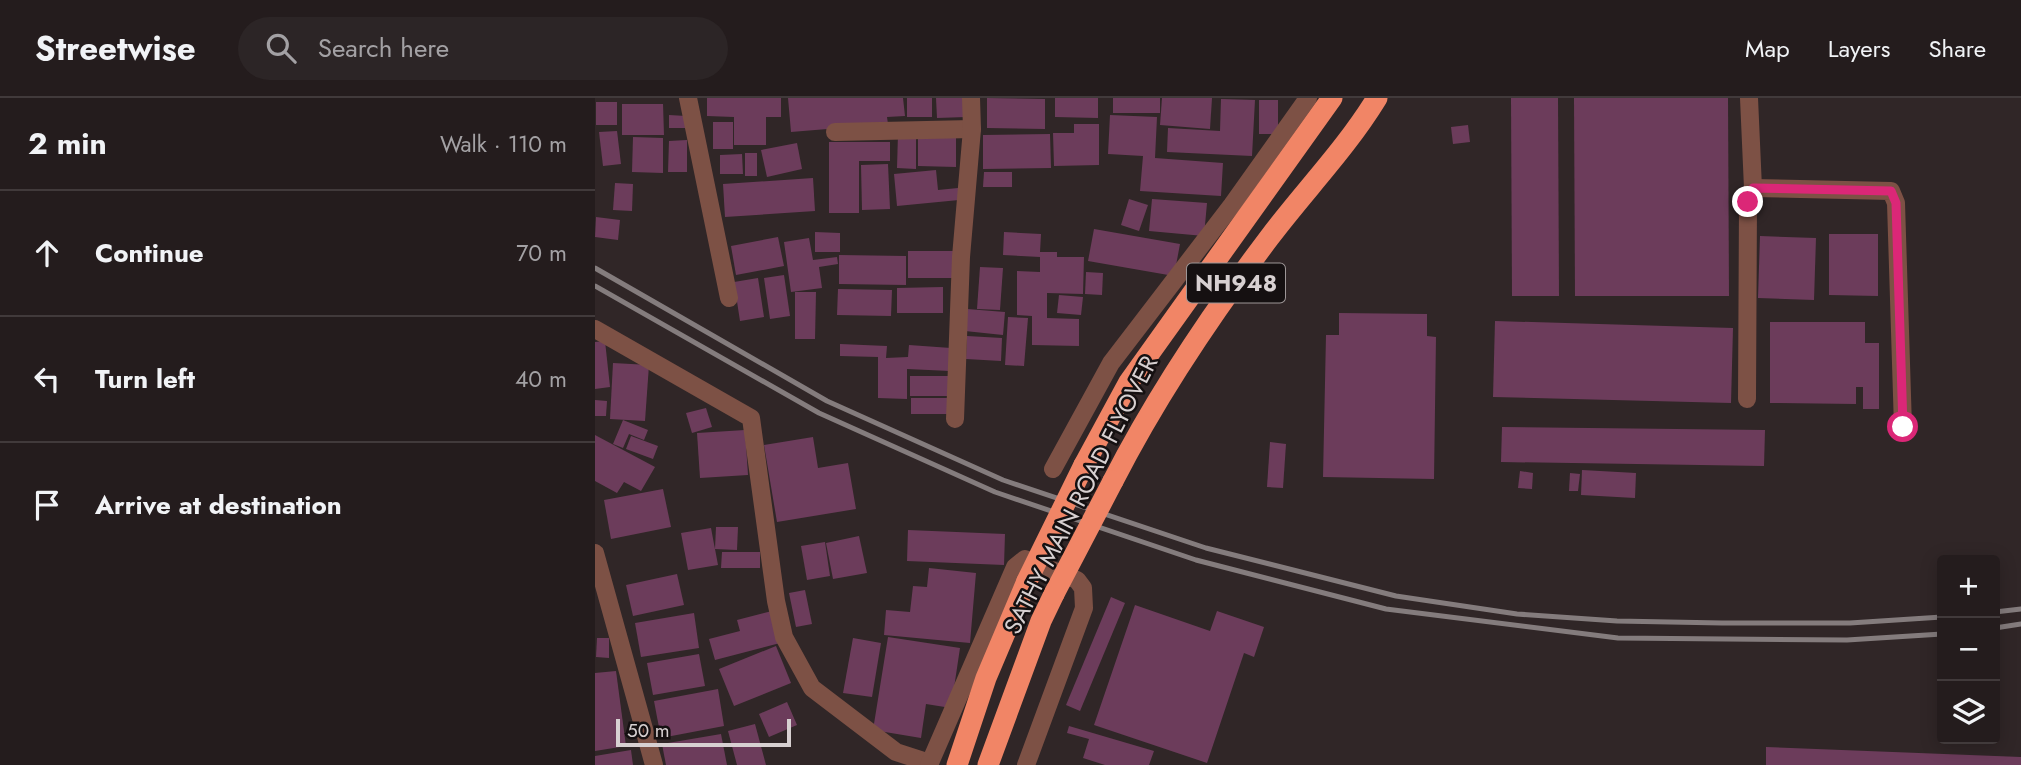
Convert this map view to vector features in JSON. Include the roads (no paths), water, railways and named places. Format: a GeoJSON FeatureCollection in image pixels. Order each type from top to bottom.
{"type":"FeatureCollection","features":[{"type":"Feature","properties":{"kind":"highway","name":"SATHY MAIN ROAD FLYOVER"},"geometry":{"type":"LineString","coordinates":[[957,765],[986,678],[1027,581],[1129,382],[1332,98]]}},
{"type":"Feature","properties":{"kind":"highway","name":"SATHY MAIN ROAD FLYOVER"},"geometry":{"type":"LineString","coordinates":[[988,765],[1041,621],[1147,414],[1183,357],[1246,269],[1351,140],[1377,98]]}},
{"type":"Feature","properties":{"kind":"street"},"geometry":{"type":"LineString","coordinates":[[688,98],[729,298]]}},
{"type":"Feature","properties":{"kind":"street"},"geometry":{"type":"LineString","coordinates":[[954,419],[961,257],[972,129],[971,98]]}},
{"type":"Feature","properties":{"kind":"street"},"geometry":{"type":"LineString","coordinates":[[1053,469],[1111,363],[1232,205],[1308,98]]}},
{"type":"Feature","properties":{"kind":"street"},"geometry":{"type":"LineString","coordinates":[[1747,399],[1748,202],[1753,188],[1749,98]]}},
{"type":"Feature","properties":{"kind":"street"},"geometry":{"type":"LineString","coordinates":[[835,132],[972,129]]}},
{"type":"Feature","properties":{"kind":"street"},"geometry":{"type":"LineString","coordinates":[[1753,188],[1891,191],[1896,203],[1903,427]]}},
{"type":"Feature","properties":{"kind":"street"},"geometry":{"type":"LineString","coordinates":[[595,329],[751,418],[776,601],[784,638],[812,688],[896,752],[930,764],[1015,567],[1025,559],[1077,580],[1083,588],[1084,608],[1026,765]]}},
{"type":"Feature","properties":{"kind":"street"},"geometry":{"type":"LineString","coordinates":[[595,553],[654,765]]}},
{"type":"Feature","properties":{"kind":"railway"},"geometry":{"type":"LineString","coordinates":[[595,268],[827,401],[1003,480],[1206,548],[1396,596],[1517,614],[1617,621],[1722,623],[1850,623],[1937,617]]}},
{"type":"Feature","properties":{"kind":"railway"},"geometry":{"type":"LineString","coordinates":[[595,286],[819,413],[995,492],[1196,560],[1386,609],[1618,638],[1847,640],[1937,634]]}},
{"type":"Feature","properties":{"kind":"railway"},"geometry":{"type":"LineString","coordinates":[[2000,611],[2021,609]]}},
{"type":"Feature","properties":{"kind":"railway"},"geometry":{"type":"LineString","coordinates":[[2000,627],[2021,624]]}}]}
